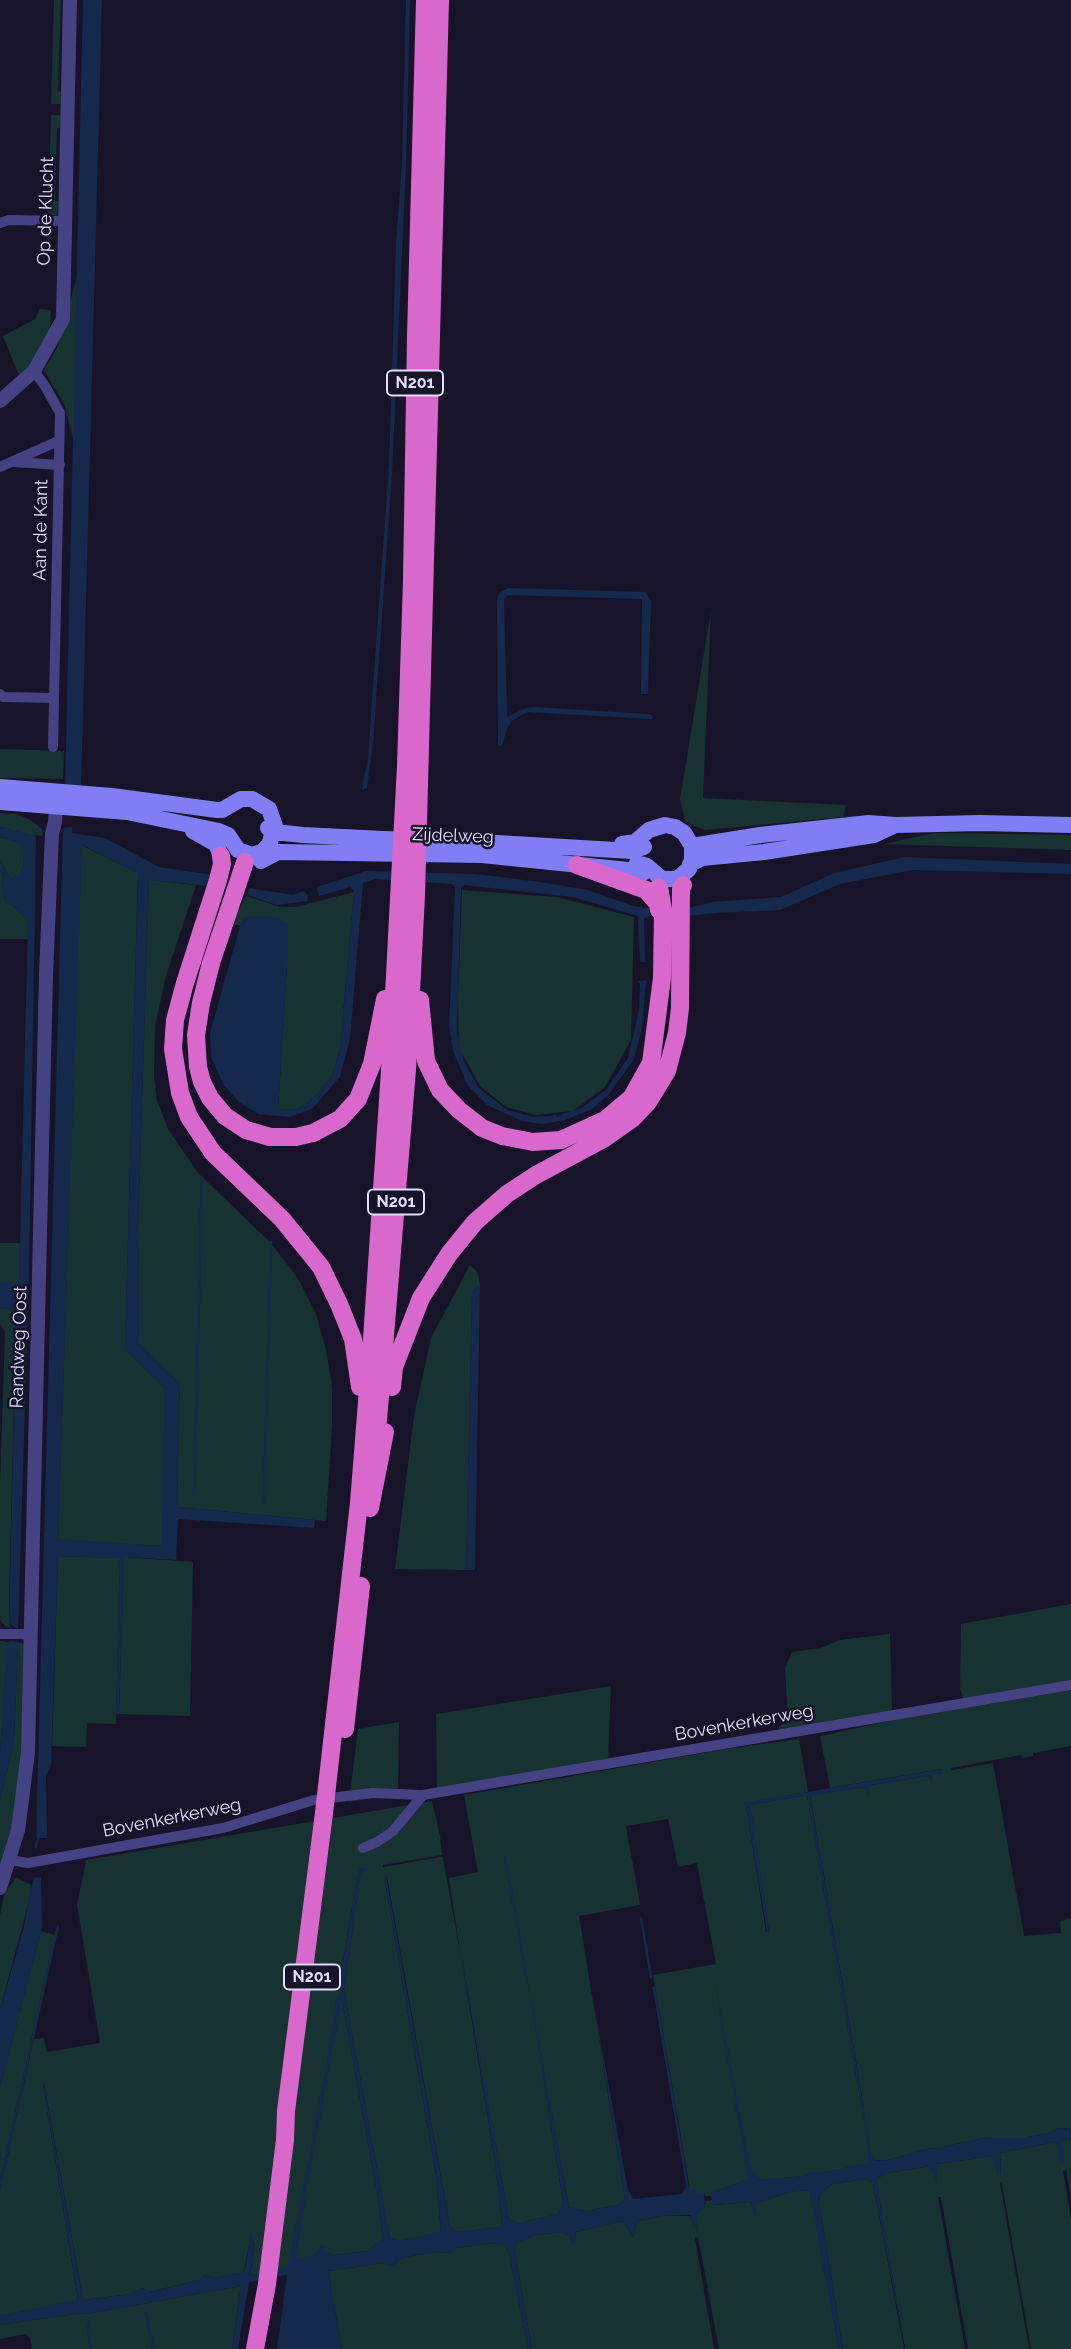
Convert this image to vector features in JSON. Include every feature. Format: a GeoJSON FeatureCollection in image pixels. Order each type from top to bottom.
{"type":"FeatureCollection","features":[{"type":"Feature","properties":{"kind":"highway","name":"N201"},"geometry":{"type":"LineString","coordinates":[[412,811],[412,579],[425,0]]}},
{"type":"Feature","properties":{"kind":"highway","name":"N201"},"geometry":{"type":"LineString","coordinates":[[255,2349],[268,2276],[285,2140],[294,2111],[364,1505],[407,1070],[408,895],[440,0]]}},
{"type":"Feature","properties":{"kind":"highway","name":"N201"},"geometry":{"type":"LineString","coordinates":[[236,852],[222,925],[201,1003],[196,1035],[198,1067],[202,1083],[225,1116],[246,1130],[270,1137],[296,1137],[313,1133],[340,1119],[358,1099],[372,1064],[408,895]]}},
{"type":"Feature","properties":{"kind":"highway","name":"N201"},"geometry":{"type":"LineString","coordinates":[[236,852],[222,864],[175,1020],[173,1049],[180,1093],[189,1117],[212,1153],[302,1241],[321,1267],[339,1304],[353,1339],[360,1380],[359,1455],[364,1505]]}},
{"type":"Feature","properties":{"kind":"highway","name":"N201"},"geometry":{"type":"LineString","coordinates":[[577,856],[646,890],[657,904],[662,931]]}},
{"type":"Feature","properties":{"kind":"highway","name":"N201"},"geometry":{"type":"LineString","coordinates":[[408,895],[421,952],[420,1010],[426,1061],[430,1071],[440,1090],[482,1128],[502,1136],[533,1142],[561,1140],[605,1120],[632,1097],[651,1063],[662,978],[663,910],[673,885]]}},
{"type":"Feature","properties":{"kind":"highway","name":"N201"},"geometry":{"type":"LineString","coordinates":[[364,1505],[384,1441],[394,1367],[421,1297],[449,1254],[475,1222],[507,1194],[536,1175],[605,1138],[632,1119],[648,1102],[667,1071],[677,1033],[680,1008],[679,944],[673,885]]}},
{"type":"Feature","properties":{"kind":"highway","name":"N201"},"geometry":{"type":"LineString","coordinates":[[364,1505],[396,948]]}},
{"type":"Feature","properties":{"kind":"main road"},"geometry":{"type":"LineString","coordinates":[[0,788],[57,803],[111,796],[185,807],[217,817],[254,804],[269,809],[272,836]]}},
{"type":"Feature","properties":{"kind":"main road"},"geometry":{"type":"LineString","coordinates":[[0,802],[57,803],[127,812],[181,825],[236,852]]}},
{"type":"Feature","properties":{"kind":"main road"},"geometry":{"type":"LineString","coordinates":[[228,811],[236,852]]}},
{"type":"Feature","properties":{"kind":"main road"},"geometry":{"type":"LineString","coordinates":[[690,842],[868,823],[1071,825]]}},
{"type":"Feature","properties":{"kind":"main road"},"geometry":{"type":"LineString","coordinates":[[181,825],[236,852],[272,836]]}},
{"type":"Feature","properties":{"kind":"main road"},"geometry":{"type":"LineString","coordinates":[[693,867],[702,858],[874,835],[895,825]]}},
{"type":"Feature","properties":{"kind":"main road"},"geometry":{"type":"LineString","coordinates":[[675,827],[690,842],[693,867],[689,881],[673,885],[647,879],[642,868],[641,844],[646,832],[675,827]]}},
{"type":"Feature","properties":{"kind":"main road","name":"Zijdelweg"},"geometry":{"type":"LineString","coordinates":[[641,844],[632,851],[577,856],[278,852],[272,836],[330,835],[383,839],[577,856],[638,870],[642,868]]}},
{"type":"Feature","properties":{"kind":"main road"},"geometry":{"type":"LineString","coordinates":[[236,852],[272,836]]}},
{"type":"Feature","properties":{"kind":"street","name":"Op de Klucht"},"geometry":{"type":"LineString","coordinates":[[0,401],[34,371],[62,319],[70,0]]}},
{"type":"Feature","properties":{"kind":"street"},"geometry":{"type":"LineString","coordinates":[[0,223],[15,220],[65,221]]}},
{"type":"Feature","properties":{"kind":"street","name":"Aan de Kant"},"geometry":{"type":"LineString","coordinates":[[34,371],[60,413],[53,747]]}},
{"type":"Feature","properties":{"kind":"street"},"geometry":{"type":"LineString","coordinates":[[0,467],[56,442]]}},
{"type":"Feature","properties":{"kind":"street"},"geometry":{"type":"LineString","coordinates":[[12,462],[60,465]]}},
{"type":"Feature","properties":{"kind":"street"},"geometry":{"type":"LineString","coordinates":[[0,694],[3,697],[54,698]]}},
{"type":"Feature","properties":{"kind":"street","name":"Randweg Oost"},"geometry":{"type":"LineString","coordinates":[[0,1888],[18,1830],[25,1789],[51,834],[47,821],[57,803]]}},
{"type":"Feature","properties":{"kind":"street"},"geometry":{"type":"LineString","coordinates":[[0,1634],[31,1634]]}},
{"type":"Feature","properties":{"kind":"street","name":"Bovenkerkerweg"},"geometry":{"type":"LineString","coordinates":[[9,1860],[28,1863],[223,1828],[314,1800],[372,1793],[423,1795],[1071,1685]]}},
{"type":"Feature","properties":{"kind":"street"},"geometry":{"type":"LineString","coordinates":[[363,1848],[393,1831],[423,1795]]}},
{"type":"Feature","properties":{"kind":"green space"},"geometry":{"type":"Polygon","coordinates":[[[54,0],[61,0],[58,91],[61,92],[61,104],[51,104],[54,0]]]}},
{"type":"Feature","properties":{"kind":"green space"},"geometry":{"type":"Polygon","coordinates":[[[51,115],[61,115],[60,128],[57,128],[57,215],[48,215],[51,115]]]}},
{"type":"Feature","properties":{"kind":"green space"},"geometry":{"type":"Polygon","coordinates":[[[77,276],[74,441],[64,404],[44,370],[56,350],[77,276]]]}},
{"type":"Feature","properties":{"kind":"green space"},"geometry":{"type":"Polygon","coordinates":[[[40,309],[51,310],[50,331],[29,366],[19,376],[3,336],[35,319],[40,309]]]}},
{"type":"Feature","properties":{"kind":"green space"},"geometry":{"type":"Polygon","coordinates":[[[711,610],[703,798],[846,805],[843,817],[705,830],[685,822],[680,799],[711,610]]]}},
{"type":"Feature","properties":{"kind":"green space"},"geometry":{"type":"Polygon","coordinates":[[[0,749],[64,751],[63,779],[0,778],[0,749]]]}},
{"type":"Feature","properties":{"kind":"green space"},"geometry":{"type":"Polygon","coordinates":[[[0,813],[17,814],[31,820],[43,830],[42,836],[0,827],[0,813]]]}},
{"type":"Feature","properties":{"kind":"green space"},"geometry":{"type":"Polygon","coordinates":[[[934,833],[1071,835],[1071,850],[884,844],[934,833]]]}},
{"type":"Feature","properties":{"kind":"green space"},"geometry":{"type":"Polygon","coordinates":[[[0,837],[22,846],[24,860],[21,873],[16,878],[10,879],[0,860],[0,837]]]}},
{"type":"Feature","properties":{"kind":"green space"},"geometry":{"type":"Polygon","coordinates":[[[81,845],[138,873],[125,1349],[165,1388],[162,1546],[58,1540],[81,845]]]}},
{"type":"Feature","properties":{"kind":"green space"},"geometry":{"type":"Polygon","coordinates":[[[0,870],[6,902],[28,921],[28,939],[0,939],[0,870]]]}},
{"type":"Feature","properties":{"kind":"green space"},"geometry":{"type":"Polygon","coordinates":[[[149,880],[196,885],[166,976],[155,1025],[154,1077],[157,1100],[168,1129],[198,1173],[271,1243],[299,1280],[316,1314],[332,1387],[326,1521],[177,1507],[180,1384],[139,1344],[138,1231],[149,880]]]}},
{"type":"Feature","properties":{"kind":"green space"},"geometry":{"type":"Polygon","coordinates":[[[462,890],[557,897],[634,917],[631,1040],[605,1087],[573,1111],[536,1115],[506,1107],[480,1086],[459,1048],[462,890]]]}},
{"type":"Feature","properties":{"kind":"green space"},"geometry":{"type":"Polygon","coordinates":[[[354,892],[340,1049],[332,1076],[316,1096],[298,1109],[278,1110],[287,966],[245,918],[240,926],[232,924],[246,896],[280,907],[296,907],[354,892]]]}},
{"type":"Feature","properties":{"kind":"green space"},"geometry":{"type":"Polygon","coordinates":[[[0,1243],[20,1243],[19,1282],[0,1282],[0,1243]]]}},
{"type":"Feature","properties":{"kind":"green space"},"geometry":{"type":"Polygon","coordinates":[[[470,1265],[478,1273],[480,1285],[472,1292],[466,1570],[395,1569],[414,1416],[431,1338],[470,1265]]]}},
{"type":"Feature","properties":{"kind":"green space"},"geometry":{"type":"Polygon","coordinates":[[[0,1308],[15,1310],[16,1315],[9,1605],[9,1624],[12,1628],[5,1626],[0,1620],[0,1484],[5,1332],[0,1323],[0,1308]]]}},
{"type":"Feature","properties":{"kind":"green space"},"geometry":{"type":"Polygon","coordinates":[[[58,1556],[120,1558],[116,1724],[87,1723],[86,1747],[52,1746],[58,1556]]]}},
{"type":"Feature","properties":{"kind":"green space"},"geometry":{"type":"Polygon","coordinates":[[[124,1557],[193,1562],[190,1716],[119,1714],[124,1557]]]}},
{"type":"Feature","properties":{"kind":"green space"},"geometry":{"type":"Polygon","coordinates":[[[1071,1604],[1071,1682],[964,1700],[960,1689],[961,1624],[1071,1604]]]}},
{"type":"Feature","properties":{"kind":"green space"},"geometry":{"type":"Polygon","coordinates":[[[890,1634],[892,1712],[780,1731],[779,1726],[788,1721],[785,1668],[792,1652],[821,1648],[840,1640],[890,1634]]]}},
{"type":"Feature","properties":{"kind":"green space"},"geometry":{"type":"Polygon","coordinates":[[[0,1641],[7,1642],[7,1661],[0,1752],[0,1641]]]}},
{"type":"Feature","properties":{"kind":"green space"},"geometry":{"type":"Polygon","coordinates":[[[18,1642],[25,1645],[22,1788],[0,1877],[0,1800],[14,1741],[18,1642]]]}},
{"type":"Feature","properties":{"kind":"green space"},"geometry":{"type":"Polygon","coordinates":[[[611,1686],[608,1760],[437,1788],[436,1714],[611,1686]]]}},
{"type":"Feature","properties":{"kind":"green space"},"geometry":{"type":"Polygon","coordinates":[[[1071,1689],[1071,1746],[1033,1753],[1033,1756],[1022,1758],[1021,1755],[951,1768],[952,1770],[993,1763],[1024,1936],[1061,1933],[1060,1921],[1071,1918],[1071,2129],[1059,2128],[1046,2134],[1028,2137],[991,2137],[817,2174],[812,2172],[804,2176],[760,2180],[746,2168],[746,2180],[711,2193],[711,2196],[690,2189],[653,1975],[716,1964],[697,1863],[678,1867],[668,1819],[626,1826],[640,1905],[579,1916],[625,2199],[619,2205],[585,2211],[569,2207],[536,2031],[563,2202],[558,2214],[523,2222],[509,2219],[462,1962],[495,2162],[502,2223],[501,2227],[458,2232],[450,2227],[387,1877],[384,1876],[436,2175],[441,2232],[400,2241],[390,2238],[344,1991],[361,1868],[357,1877],[341,1974],[343,2005],[383,2239],[367,2251],[334,2255],[327,2252],[288,2268],[250,2275],[255,2246],[251,2233],[244,2272],[214,2278],[205,2275],[199,2280],[149,2292],[142,2288],[131,2294],[83,2300],[44,2082],[78,2300],[0,2316],[0,2190],[34,2039],[44,2038],[47,2052],[100,2043],[77,1905],[86,1860],[432,1801],[442,1855],[383,1867],[443,1858],[461,1958],[449,1878],[478,1872],[464,1795],[726,1749],[799,1739],[808,1792],[743,1804],[746,1805],[766,1932],[769,1931],[749,1805],[807,1795],[862,2110],[864,2107],[810,1795],[866,1787],[870,1795],[870,1785],[929,1776],[932,1784],[932,1774],[943,1772],[941,1769],[830,1788],[820,1736],[907,1717],[1071,1689]]]}},
{"type":"Feature","properties":{"kind":"green space"},"geometry":{"type":"Polygon","coordinates":[[[399,1722],[398,1794],[349,1802],[358,1729],[399,1722]]]}},
{"type":"Feature","properties":{"kind":"green space"},"geometry":{"type":"Polygon","coordinates":[[[16,1877],[31,1885],[30,1897],[0,2010],[0,1915],[4,1895],[16,1877]]]}},
{"type":"Feature","properties":{"kind":"green space"},"geometry":{"type":"Polygon","coordinates":[[[41,1931],[55,1935],[0,2179],[0,2087],[41,1931]]]}},
{"type":"Feature","properties":{"kind":"green space"},"geometry":{"type":"Polygon","coordinates":[[[1071,2139],[1071,2199],[1066,2170],[1063,2171],[1071,2219],[1071,2349],[1031,2349],[1000,2183],[1029,2349],[968,2349],[941,2197],[938,2197],[965,2349],[905,2349],[876,2179],[887,2173],[931,2166],[937,2180],[937,2164],[993,2156],[998,2174],[1001,2175],[1000,2153],[1071,2139]]]}},
{"type":"Feature","properties":{"kind":"green space"},"geometry":{"type":"Polygon","coordinates":[[[864,2179],[873,2183],[904,2349],[843,2349],[819,2201],[820,2194],[832,2184],[864,2179]]]}},
{"type":"Feature","properties":{"kind":"green space"},"geometry":{"type":"Polygon","coordinates":[[[797,2190],[809,2191],[811,2194],[839,2349],[719,2349],[698,2237],[695,2238],[714,2349],[532,2349],[515,2252],[516,2244],[534,2235],[562,2232],[569,2235],[574,2245],[576,2232],[623,2221],[633,2237],[638,2221],[662,2216],[690,2216],[694,2228],[697,2227],[697,2213],[705,2206],[706,2201],[712,2200],[714,2205],[751,2202],[757,2216],[757,2203],[797,2190]]]}},
{"type":"Feature","properties":{"kind":"green space"},"geometry":{"type":"Polygon","coordinates":[[[495,2243],[505,2245],[509,2254],[528,2349],[342,2349],[328,2271],[383,2263],[391,2266],[405,2257],[437,2252],[451,2253],[457,2248],[495,2243]]]}},
{"type":"Feature","properties":{"kind":"green space"},"geometry":{"type":"Polygon","coordinates":[[[241,2286],[232,2349],[32,2349],[30,2338],[26,2334],[0,2339],[0,2325],[87,2314],[241,2286]]]}},
{"type":"Feature","properties":{"kind":"water"},"geometry":{"type":"Polygon","coordinates":[[[83,0],[102,0],[81,789],[65,788],[83,0]]]}},
{"type":"Feature","properties":{"kind":"water"},"geometry":{"type":"Polygon","coordinates":[[[406,0],[410,0],[406,164],[392,474],[373,743],[367,788],[362,790],[368,757],[389,465],[406,0]]]}},
{"type":"Feature","properties":{"kind":"water"},"geometry":{"type":"Polygon","coordinates":[[[508,588],[645,592],[651,601],[648,694],[641,694],[642,599],[508,595],[504,599],[507,717],[535,707],[648,714],[653,716],[652,719],[527,712],[513,720],[507,728],[502,746],[498,746],[497,598],[499,593],[508,588]]]}},
{"type":"Feature","properties":{"kind":"water"},"geometry":{"type":"Polygon","coordinates":[[[0,827],[36,836],[29,1277],[18,1629],[9,1624],[16,1315],[15,1310],[0,1308],[0,1282],[19,1282],[28,921],[6,902],[2,890],[0,860],[10,879],[21,873],[24,860],[21,846],[0,837],[0,827]]]}},
{"type":"Feature","properties":{"kind":"water"},"geometry":{"type":"Polygon","coordinates":[[[72,827],[72,833],[105,838],[159,867],[213,875],[209,886],[149,880],[138,1231],[139,1344],[180,1384],[177,1507],[315,1520],[314,1528],[178,1519],[176,1560],[124,1557],[119,1714],[116,1714],[120,1558],[58,1556],[51,1766],[46,1775],[47,1838],[36,1838],[63,828],[72,827]],[[82,845],[58,1539],[161,1546],[165,1388],[125,1349],[138,873],[82,845]]]}},
{"type":"Feature","properties":{"kind":"water"},"geometry":{"type":"Polygon","coordinates":[[[905,857],[1071,864],[1071,874],[912,870],[840,884],[780,910],[688,916],[688,908],[712,902],[781,897],[834,873],[905,857]]]}},
{"type":"Feature","properties":{"kind":"water"},"geometry":{"type":"Polygon","coordinates":[[[366,871],[476,874],[540,882],[588,890],[633,906],[650,908],[650,917],[644,918],[645,962],[640,962],[638,916],[573,897],[464,885],[461,887],[457,1033],[464,1062],[478,1087],[507,1110],[534,1117],[557,1116],[581,1108],[606,1090],[628,1058],[639,1010],[638,981],[646,980],[642,1028],[634,1059],[609,1094],[592,1109],[565,1120],[542,1124],[522,1121],[487,1105],[468,1086],[453,1051],[449,1026],[455,888],[452,884],[375,879],[363,883],[350,1039],[340,1077],[312,1109],[290,1117],[258,1114],[239,1102],[223,1084],[211,1057],[210,1033],[240,926],[245,918],[252,916],[276,917],[288,924],[278,1110],[298,1109],[316,1096],[332,1076],[340,1049],[354,892],[350,887],[319,896],[317,887],[366,871]]]}},
{"type":"Feature","properties":{"kind":"water"},"geometry":{"type":"Polygon","coordinates":[[[249,888],[293,895],[303,891],[308,895],[307,901],[277,905],[247,895],[249,888]]]}},
{"type":"Feature","properties":{"kind":"water"},"geometry":{"type":"Polygon","coordinates":[[[480,1285],[475,1570],[466,1570],[472,1292],[480,1285]]]}},
{"type":"Feature","properties":{"kind":"water"},"geometry":{"type":"Polygon","coordinates":[[[7,1642],[18,1642],[14,1741],[0,1800],[0,1752],[7,1642]]]}},
{"type":"Feature","properties":{"kind":"water"},"geometry":{"type":"Polygon","coordinates":[[[942,1769],[943,1773],[932,1774],[932,1786],[929,1776],[870,1785],[870,1795],[865,1787],[810,1796],[872,2155],[875,2161],[888,2160],[930,2148],[940,2149],[991,2137],[1028,2137],[1046,2134],[1059,2128],[1071,2129],[1071,2139],[1061,2141],[1065,2162],[1061,2163],[1055,2142],[1000,2153],[1001,2175],[998,2175],[993,2156],[937,2164],[937,2183],[931,2166],[887,2173],[876,2179],[905,2349],[873,2183],[864,2179],[832,2184],[820,2194],[843,2349],[839,2349],[809,2191],[797,2190],[757,2203],[755,2217],[751,2202],[713,2205],[711,2196],[711,2193],[746,2180],[713,1974],[751,2170],[760,2180],[804,2176],[813,2171],[817,2174],[868,2161],[868,2145],[807,1795],[750,1805],[769,1931],[767,1932],[746,1806],[743,1803],[942,1769]]]}},
{"type":"Feature","properties":{"kind":"water"},"geometry":{"type":"Polygon","coordinates":[[[361,1868],[369,1869],[362,1872],[360,1878],[344,1991],[390,2238],[400,2241],[441,2231],[436,2175],[384,1876],[450,2227],[458,2232],[500,2227],[502,2223],[463,1961],[509,2219],[523,2222],[558,2214],[563,2201],[526,1973],[569,2207],[585,2211],[619,2205],[625,2199],[591,1989],[628,2190],[633,2199],[682,2194],[687,2185],[697,2193],[704,2193],[705,2206],[697,2213],[697,2227],[694,2228],[690,2215],[662,2216],[638,2221],[633,2237],[623,2221],[576,2232],[575,2245],[572,2245],[569,2235],[562,2232],[534,2235],[516,2244],[515,2252],[532,2349],[528,2349],[509,2254],[505,2246],[495,2243],[457,2248],[451,2253],[437,2252],[405,2257],[391,2266],[383,2263],[328,2271],[342,2349],[277,2349],[287,2275],[249,2282],[238,2349],[232,2349],[241,2286],[87,2314],[0,2325],[0,2316],[78,2299],[43,2079],[83,2300],[131,2294],[142,2288],[150,2292],[199,2280],[205,2275],[214,2278],[243,2272],[251,2231],[255,2246],[250,2275],[288,2267],[327,2062],[336,2000],[340,1997],[341,1974],[357,1877],[361,1868]],[[341,2003],[305,2199],[297,2259],[315,2255],[320,2247],[324,2246],[327,2252],[334,2255],[367,2251],[383,2238],[341,2003]]]}},
{"type":"Feature","properties":{"kind":"water"},"geometry":{"type":"Polygon","coordinates":[[[35,1877],[41,1878],[42,1928],[0,2087],[0,2010],[35,1877]]]}},
{"type":"Feature","properties":{"kind":"water"},"geometry":{"type":"Polygon","coordinates":[[[57,1925],[59,1926],[0,2190],[0,2179],[57,1925]]]}},
{"type":"Feature","properties":{"kind":"waterway"},"geometry":{"type":"LineString","coordinates":[[194,1496],[202,1177]]}},
{"type":"Feature","properties":{"kind":"waterway"},"geometry":{"type":"LineString","coordinates":[[264,1501],[271,1242]]}},
{"type":"Feature","properties":{"kind":"waterway"},"geometry":{"type":"LineString","coordinates":[[36,1847],[39,1835]]}},
{"type":"Feature","properties":{"kind":"waterway"},"geometry":{"type":"LineString","coordinates":[[505,1857],[526,1973]]}},
{"type":"Feature","properties":{"kind":"waterway"},"geometry":{"type":"LineString","coordinates":[[641,1918],[651,1977]]}},
{"type":"Feature","properties":{"kind":"waterway"},"geometry":{"type":"LineString","coordinates":[[654,1988],[688,2189]]}},
{"type":"Feature","properties":{"kind":"waterway"},"geometry":{"type":"LineString","coordinates":[[146,2313],[153,2349]]}},
{"type":"Feature","properties":{"kind":"waterway"},"geometry":{"type":"LineString","coordinates":[[87,2324],[91,2349]]}}]}
